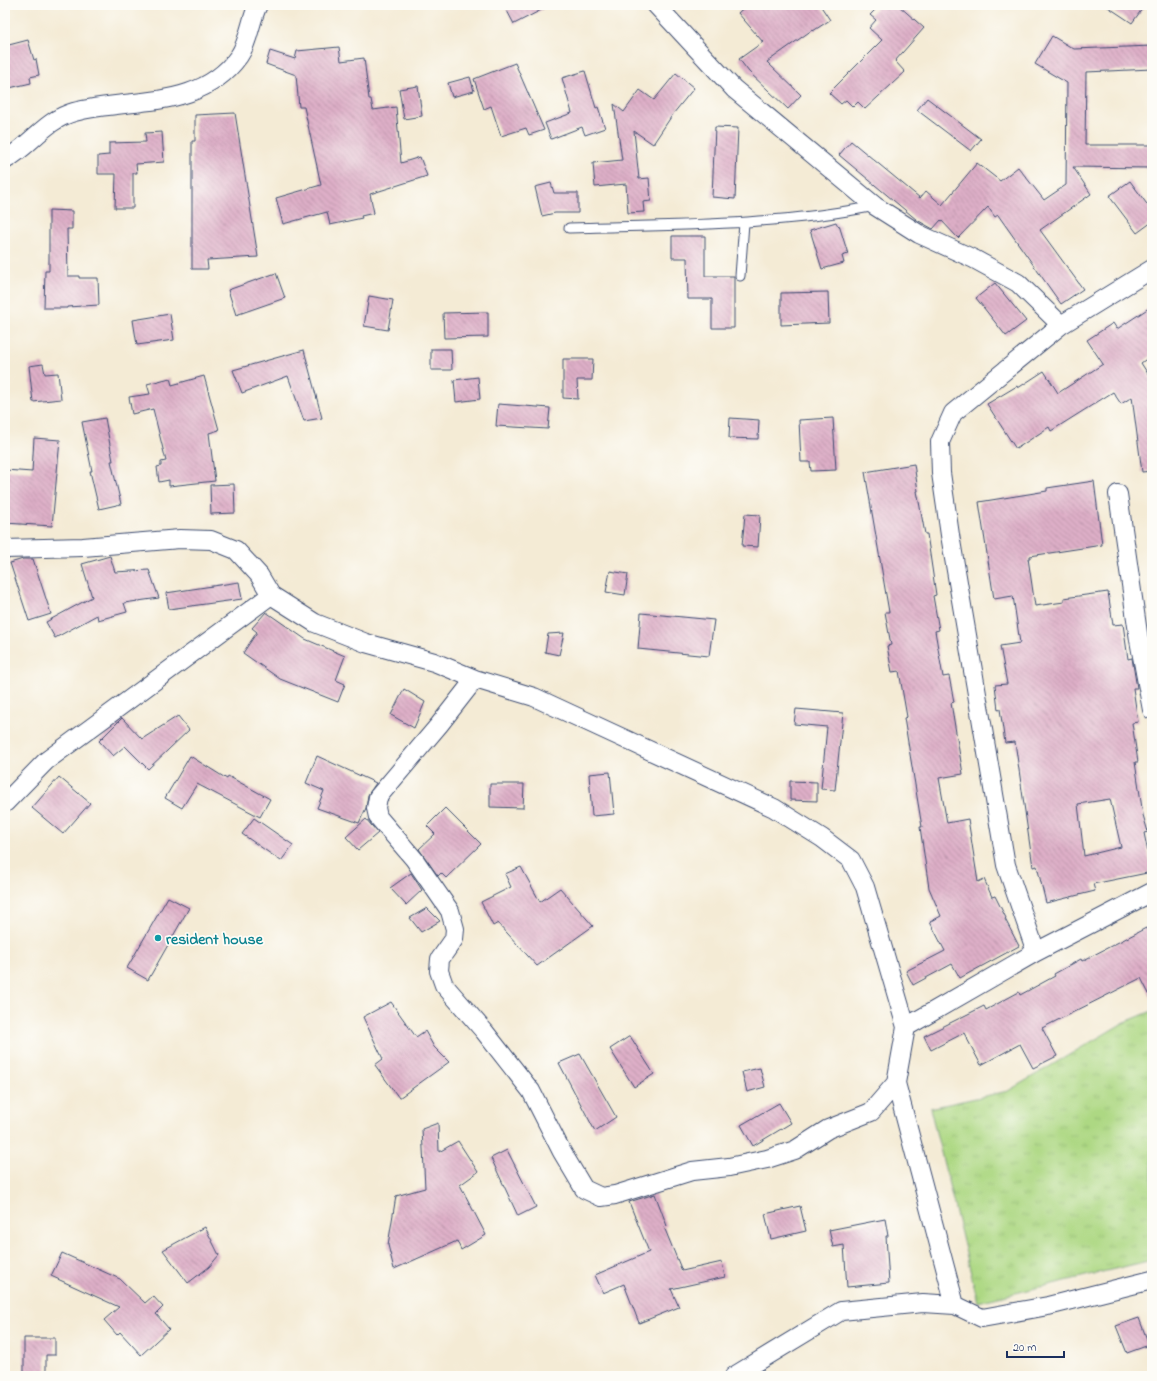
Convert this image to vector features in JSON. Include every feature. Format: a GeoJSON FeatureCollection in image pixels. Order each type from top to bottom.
{"type":"FeatureCollection","features":[{"type":"Feature","properties":{"kind":"street"},"geometry":{"type":"LineString","coordinates":[[5,160],[13,156],[44,128],[74,112],[186,95],[220,78],[240,55],[258,5]]}},
{"type":"Feature","properties":{"kind":"street"},"geometry":{"type":"LineString","coordinates":[[656,5],[734,90],[875,206],[919,234],[974,259],[1018,283],[1061,325]]}},
{"type":"Feature","properties":{"kind":"street"},"geometry":{"type":"LineString","coordinates":[[1036,952],[1006,865],[950,535],[941,473],[940,442],[954,413],[1061,325],[1152,269]]}},
{"type":"Feature","properties":{"kind":"street"},"geometry":{"type":"LineString","coordinates":[[1118,494],[1139,640],[1152,710]]}},
{"type":"Feature","properties":{"kind":"street"},"geometry":{"type":"LineString","coordinates":[[5,549],[83,547],[180,539],[211,540],[236,550],[259,575],[271,595],[314,623],[366,643],[434,662],[474,679],[534,697],[774,808],[822,838],[850,860],[865,887],[906,1027],[896,1083],[955,1305]]}},
{"type":"Feature","properties":{"kind":"street"},"geometry":{"type":"LineString","coordinates":[[5,804],[46,761],[271,595]]}},
{"type":"Feature","properties":{"kind":"street"},"geometry":{"type":"LineString","coordinates":[[474,679],[439,725],[378,797],[376,808],[378,817],[414,859],[450,911],[455,929],[454,939],[440,959],[439,971],[444,985],[484,1031],[531,1091],[562,1152],[584,1189],[601,1196],[615,1195],[692,1171],[729,1167],[767,1159],[795,1150],[828,1128],[871,1112],[896,1083]]}},
{"type":"Feature","properties":{"kind":"street"},"geometry":{"type":"LineString","coordinates":[[906,1027],[1036,952],[1152,892]]}},
{"type":"Feature","properties":{"kind":"street"},"geometry":{"type":"LineString","coordinates":[[734,1376],[840,1311],[923,1303],[955,1305],[982,1318],[1048,1306],[1152,1280]]}},
{"type":"Feature","properties":{"kind":"lane"},"geometry":{"type":"LineString","coordinates":[[569,228],[744,223],[837,214],[875,206]]}},
{"type":"Feature","properties":{"kind":"lane"},"geometry":{"type":"LineString","coordinates":[[740,276],[744,223]]}},
{"type":"Feature","properties":{"kind":"green space"},"geometry":{"type":"Polygon","coordinates":[[[1152,1011],[1152,1260],[978,1302],[930,1108],[1008,1091],[1123,1023],[1152,1011]]]}},
{"type":"Feature","properties":{"kind":"building"},"geometry":{"type":"Polygon","coordinates":[[[504,5],[551,5],[514,24],[504,5]]]}},
{"type":"Feature","properties":{"kind":"building"},"geometry":{"type":"Polygon","coordinates":[[[747,5],[820,5],[830,20],[813,31],[812,30],[767,62],[801,95],[788,109],[749,72],[739,59],[763,42],[738,13],[747,5]]]}},
{"type":"Feature","properties":{"kind":"building"},"geometry":{"type":"Polygon","coordinates":[[[880,5],[898,5],[924,28],[895,61],[905,72],[865,109],[858,102],[853,107],[846,100],[841,104],[829,93],[882,40],[869,28],[876,20],[870,15],[880,5]]]}},
{"type":"Feature","properties":{"kind":"building"},"geometry":{"type":"Polygon","coordinates":[[[1105,5],[1145,5],[1132,23],[1105,5]]]}},
{"type":"Feature","properties":{"kind":"building"},"geometry":{"type":"Polygon","coordinates":[[[1052,36],[1074,49],[1152,46],[1152,69],[1086,72],[1085,145],[1152,145],[1152,168],[1073,167],[1091,194],[1040,230],[1083,289],[1061,304],[998,215],[995,217],[988,207],[958,238],[941,220],[933,229],[917,220],[839,155],[851,141],[920,198],[926,191],[942,205],[977,163],[1000,181],[1018,167],[1044,200],[1066,185],[1067,83],[1035,64],[1052,36]]]}},
{"type":"Feature","properties":{"kind":"building"},"geometry":{"type":"Polygon","coordinates":[[[28,40],[34,60],[36,59],[39,75],[30,77],[31,83],[5,89],[5,46],[28,40]]]}},
{"type":"Feature","properties":{"kind":"building"},"geometry":{"type":"Polygon","coordinates":[[[339,47],[341,61],[364,58],[369,99],[371,99],[373,110],[396,107],[401,163],[420,157],[427,176],[370,194],[374,213],[361,216],[362,218],[330,225],[327,212],[283,224],[276,198],[321,185],[304,107],[299,107],[296,75],[266,64],[270,51],[295,59],[297,51],[339,47]]]}},
{"type":"Feature","properties":{"kind":"building"},"geometry":{"type":"Polygon","coordinates":[[[515,63],[544,130],[529,135],[526,128],[501,136],[491,106],[484,109],[474,79],[515,63]]]}},
{"type":"Feature","properties":{"kind":"building"},"geometry":{"type":"Polygon","coordinates":[[[585,71],[596,108],[598,107],[605,128],[585,135],[582,127],[551,139],[545,123],[572,113],[562,78],[585,71]]]}},
{"type":"Feature","properties":{"kind":"building"},"geometry":{"type":"Polygon","coordinates":[[[676,73],[694,88],[673,114],[653,144],[634,131],[639,179],[649,178],[651,201],[643,202],[644,212],[628,213],[626,184],[595,187],[593,163],[622,160],[614,104],[624,112],[640,90],[654,100],[676,73]]]}},
{"type":"Feature","properties":{"kind":"building"},"geometry":{"type":"Polygon","coordinates":[[[470,77],[474,91],[452,97],[448,83],[470,77]]]}},
{"type":"Feature","properties":{"kind":"building"},"geometry":{"type":"Polygon","coordinates":[[[418,86],[422,116],[404,119],[399,89],[418,86]]]}},
{"type":"Feature","properties":{"kind":"building"},"geometry":{"type":"Polygon","coordinates":[[[927,98],[981,139],[971,151],[917,110],[927,98]]]}},
{"type":"Feature","properties":{"kind":"building"},"geometry":{"type":"Polygon","coordinates":[[[235,113],[258,257],[207,260],[208,269],[192,269],[192,141],[195,141],[195,115],[235,113]]]}},
{"type":"Feature","properties":{"kind":"building"},"geometry":{"type":"Polygon","coordinates":[[[715,127],[738,128],[735,199],[712,197],[715,127]]]}},
{"type":"Feature","properties":{"kind":"building"},"geometry":{"type":"Polygon","coordinates":[[[162,132],[164,162],[136,164],[137,173],[133,173],[133,208],[115,208],[116,174],[98,174],[98,156],[109,155],[109,143],[146,142],[145,133],[162,132]]]}},
{"type":"Feature","properties":{"kind":"building"},"geometry":{"type":"Polygon","coordinates":[[[1130,181],[1152,211],[1152,222],[1137,233],[1109,196],[1130,181]]]}},
{"type":"Feature","properties":{"kind":"building"},"geometry":{"type":"Polygon","coordinates":[[[551,183],[554,193],[578,193],[578,213],[555,213],[542,216],[535,187],[551,183]]]}},
{"type":"Feature","properties":{"kind":"building"},"geometry":{"type":"Polygon","coordinates":[[[49,210],[72,211],[72,229],[67,229],[68,276],[79,276],[79,278],[98,278],[99,305],[67,308],[44,308],[45,271],[49,271],[49,210]]]}},
{"type":"Feature","properties":{"kind":"building"},"geometry":{"type":"Polygon","coordinates":[[[836,222],[838,226],[839,225],[848,254],[842,256],[844,263],[822,269],[810,230],[836,222]]]}},
{"type":"Feature","properties":{"kind":"building"},"geometry":{"type":"Polygon","coordinates":[[[672,236],[705,236],[705,276],[734,276],[734,328],[712,328],[712,299],[688,299],[687,258],[672,258],[672,236]]]}},
{"type":"Feature","properties":{"kind":"building"},"geometry":{"type":"Polygon","coordinates":[[[276,273],[285,298],[236,315],[228,290],[276,273]]]}},
{"type":"Feature","properties":{"kind":"building"},"geometry":{"type":"Polygon","coordinates":[[[995,283],[1026,321],[1006,336],[976,298],[995,283]]]}},
{"type":"Feature","properties":{"kind":"building"},"geometry":{"type":"Polygon","coordinates":[[[828,292],[829,323],[781,325],[781,293],[828,292]]]}},
{"type":"Feature","properties":{"kind":"building"},"geometry":{"type":"Polygon","coordinates":[[[369,296],[393,300],[388,330],[364,326],[369,296]]]}},
{"type":"Feature","properties":{"kind":"building"},"geometry":{"type":"Polygon","coordinates":[[[1152,306],[1152,355],[1141,363],[1152,380],[1152,471],[1142,472],[1132,397],[1121,404],[1113,392],[1051,431],[1049,427],[1016,449],[987,404],[1017,386],[1018,388],[1044,371],[1058,393],[1103,364],[1087,340],[1113,323],[1117,329],[1152,306]]]}},
{"type":"Feature","properties":{"kind":"building"},"geometry":{"type":"Polygon","coordinates":[[[488,312],[488,337],[444,338],[443,313],[488,312]]]}},
{"type":"Feature","properties":{"kind":"building"},"geometry":{"type":"Polygon","coordinates":[[[170,314],[174,340],[137,345],[133,320],[170,314]]]}},
{"type":"Feature","properties":{"kind":"building"},"geometry":{"type":"Polygon","coordinates":[[[431,349],[451,349],[452,370],[431,370],[431,349]]]}},
{"type":"Feature","properties":{"kind":"building"},"geometry":{"type":"Polygon","coordinates":[[[304,350],[322,418],[304,421],[288,376],[242,393],[233,370],[304,350]]]}},
{"type":"Feature","properties":{"kind":"building"},"geometry":{"type":"Polygon","coordinates":[[[563,359],[593,359],[592,380],[577,380],[578,399],[563,398],[563,359]]]}},
{"type":"Feature","properties":{"kind":"building"},"geometry":{"type":"Polygon","coordinates":[[[43,364],[45,374],[58,373],[61,399],[33,402],[29,366],[43,364]]]}},
{"type":"Feature","properties":{"kind":"building"},"geometry":{"type":"Polygon","coordinates":[[[204,376],[219,430],[209,433],[215,481],[169,486],[169,480],[159,482],[157,467],[161,466],[161,462],[166,461],[153,409],[132,414],[129,397],[150,394],[147,384],[170,378],[172,385],[204,376]]]}},
{"type":"Feature","properties":{"kind":"building"},"geometry":{"type":"Polygon","coordinates":[[[478,377],[480,399],[456,402],[454,380],[478,377]]]}},
{"type":"Feature","properties":{"kind":"building"},"geometry":{"type":"Polygon","coordinates":[[[498,404],[550,408],[548,429],[496,426],[498,404]]]}},
{"type":"Feature","properties":{"kind":"building"},"geometry":{"type":"Polygon","coordinates":[[[105,418],[113,461],[111,461],[121,504],[99,509],[90,471],[92,471],[82,422],[105,418]]]}},
{"type":"Feature","properties":{"kind":"building"},"geometry":{"type":"Polygon","coordinates":[[[730,418],[759,420],[758,439],[729,438],[730,418]]]}},
{"type":"Feature","properties":{"kind":"building"},"geometry":{"type":"Polygon","coordinates":[[[833,418],[836,470],[811,471],[810,462],[801,462],[799,420],[833,418]]]}},
{"type":"Feature","properties":{"kind":"building"},"geometry":{"type":"Polygon","coordinates":[[[34,438],[60,440],[52,526],[5,523],[5,470],[32,472],[34,438]]]}},
{"type":"Feature","properties":{"kind":"building"},"geometry":{"type":"Polygon","coordinates":[[[914,464],[917,491],[925,534],[927,534],[936,595],[933,596],[939,630],[935,631],[943,677],[949,676],[954,702],[951,703],[963,774],[939,778],[947,823],[968,819],[978,882],[984,879],[992,897],[995,896],[1019,946],[960,978],[952,964],[913,985],[906,971],[945,951],[930,922],[941,916],[929,888],[920,827],[922,827],[904,718],[907,717],[899,671],[892,672],[887,646],[891,645],[885,612],[889,612],[865,472],[914,464]]]}},
{"type":"Feature","properties":{"kind":"building"},"geometry":{"type":"Polygon","coordinates":[[[1094,481],[1102,545],[1030,556],[1030,558],[1028,558],[1035,606],[1064,602],[1064,598],[1108,592],[1113,625],[1123,624],[1128,659],[1132,658],[1137,688],[1133,688],[1138,722],[1132,723],[1138,762],[1135,762],[1143,815],[1148,832],[1144,833],[1152,872],[1093,884],[1095,891],[1046,903],[1037,866],[1033,867],[1015,742],[1005,743],[1000,709],[998,710],[995,685],[1007,684],[1000,646],[1020,643],[1013,596],[994,599],[979,502],[1047,491],[1047,488],[1094,481]],[[1110,799],[1078,804],[1084,856],[1121,847],[1110,799]]]}},
{"type":"Feature","properties":{"kind":"building"},"geometry":{"type":"Polygon","coordinates":[[[234,484],[235,513],[211,514],[210,485],[234,484]]]}},
{"type":"Feature","properties":{"kind":"building"},"geometry":{"type":"Polygon","coordinates":[[[745,514],[760,515],[758,547],[742,546],[745,514]]]}},
{"type":"Feature","properties":{"kind":"building"},"geometry":{"type":"Polygon","coordinates":[[[110,556],[115,572],[149,570],[159,598],[124,603],[127,612],[98,620],[97,615],[55,638],[46,622],[92,597],[82,564],[110,556]]]}},
{"type":"Feature","properties":{"kind":"building"},"geometry":{"type":"Polygon","coordinates":[[[23,559],[33,559],[51,614],[29,621],[10,563],[23,559]]]}},
{"type":"Feature","properties":{"kind":"building"},"geometry":{"type":"Polygon","coordinates":[[[610,571],[628,574],[625,595],[606,592],[610,571]]]}},
{"type":"Feature","properties":{"kind":"building"},"geometry":{"type":"Polygon","coordinates":[[[239,582],[242,599],[169,609],[166,593],[239,582]]]}},
{"type":"Feature","properties":{"kind":"building"},"geometry":{"type":"Polygon","coordinates":[[[266,612],[305,639],[345,656],[336,680],[345,684],[338,702],[280,679],[243,653],[257,632],[252,628],[266,612]]]}},
{"type":"Feature","properties":{"kind":"building"},"geometry":{"type":"Polygon","coordinates":[[[641,613],[714,620],[709,656],[638,649],[641,613]]]}},
{"type":"Feature","properties":{"kind":"building"},"geometry":{"type":"Polygon","coordinates":[[[564,633],[559,655],[545,652],[548,634],[564,633]]]}},
{"type":"Feature","properties":{"kind":"building"},"geometry":{"type":"Polygon","coordinates":[[[404,689],[425,702],[414,728],[391,715],[404,689]]]}},
{"type":"Feature","properties":{"kind":"building"},"geometry":{"type":"Polygon","coordinates":[[[796,709],[843,713],[835,790],[821,789],[827,727],[794,724],[796,709]]]}},
{"type":"Feature","properties":{"kind":"building"},"geometry":{"type":"Polygon","coordinates":[[[178,716],[189,730],[148,769],[125,746],[113,756],[99,741],[122,718],[142,739],[178,716]]]}},
{"type":"Feature","properties":{"kind":"building"},"geometry":{"type":"Polygon","coordinates":[[[190,756],[227,779],[228,776],[270,799],[260,817],[197,784],[182,808],[165,798],[190,756]]]}},
{"type":"Feature","properties":{"kind":"building"},"geometry":{"type":"Polygon","coordinates":[[[317,756],[376,783],[368,795],[366,808],[359,823],[317,808],[324,791],[306,783],[317,756]]]}},
{"type":"Feature","properties":{"kind":"building"},"geometry":{"type":"Polygon","coordinates":[[[610,772],[614,814],[592,816],[589,774],[610,772]]]}},
{"type":"Feature","properties":{"kind":"building"},"geometry":{"type":"Polygon","coordinates":[[[59,777],[90,803],[63,834],[32,808],[59,777]]]}},
{"type":"Feature","properties":{"kind":"building"},"geometry":{"type":"Polygon","coordinates":[[[790,781],[817,782],[817,801],[790,800],[790,781]]]}},
{"type":"Feature","properties":{"kind":"building"},"geometry":{"type":"Polygon","coordinates":[[[490,784],[524,784],[523,808],[490,807],[490,784]]]}},
{"type":"Feature","properties":{"kind":"building"},"geometry":{"type":"Polygon","coordinates":[[[445,808],[481,844],[446,878],[441,873],[438,876],[419,849],[435,834],[427,826],[445,808]]]}},
{"type":"Feature","properties":{"kind":"building"},"geometry":{"type":"Polygon","coordinates":[[[254,818],[293,845],[281,861],[242,834],[254,818]]]}},
{"type":"Feature","properties":{"kind":"building"},"geometry":{"type":"Polygon","coordinates":[[[366,819],[378,833],[358,850],[346,837],[366,819]]]}},
{"type":"Feature","properties":{"kind":"building"},"geometry":{"type":"Polygon","coordinates":[[[521,867],[540,902],[560,888],[593,926],[537,966],[498,923],[493,926],[481,902],[511,887],[505,874],[521,867]]]}},
{"type":"Feature","properties":{"kind":"building"},"geometry":{"type":"Polygon","coordinates":[[[411,873],[422,890],[406,905],[390,888],[411,873]]]}},
{"type":"Feature","properties":{"kind":"building","name":"resident house"},"geometry":{"type":"Polygon","coordinates":[[[168,897],[189,908],[148,980],[127,968],[168,897]]]}},
{"type":"Feature","properties":{"kind":"building"},"geometry":{"type":"Polygon","coordinates":[[[427,908],[440,921],[421,932],[410,918],[427,908]]]}},
{"type":"Feature","properties":{"kind":"building"},"geometry":{"type":"Polygon","coordinates":[[[1146,928],[1152,938],[1152,1000],[1141,978],[1042,1028],[1057,1056],[1033,1068],[1020,1044],[981,1065],[964,1033],[931,1050],[924,1036],[984,1006],[986,1010],[1019,992],[1020,995],[1055,976],[1054,974],[1081,959],[1082,961],[1146,928]]]}},
{"type":"Feature","properties":{"kind":"building"},"geometry":{"type":"Polygon","coordinates":[[[391,1002],[416,1037],[425,1031],[434,1047],[449,1062],[399,1098],[375,1065],[383,1059],[363,1017],[391,1002]]]}},
{"type":"Feature","properties":{"kind":"building"},"geometry":{"type":"Polygon","coordinates":[[[630,1036],[654,1074],[634,1087],[610,1049],[630,1036]]]}},
{"type":"Feature","properties":{"kind":"building"},"geometry":{"type":"Polygon","coordinates":[[[580,1054],[616,1117],[595,1131],[559,1063],[580,1054]]]}},
{"type":"Feature","properties":{"kind":"building"},"geometry":{"type":"Polygon","coordinates":[[[760,1068],[765,1087],[747,1092],[742,1072],[760,1068]]]}},
{"type":"Feature","properties":{"kind":"building"},"geometry":{"type":"Polygon","coordinates":[[[779,1103],[791,1123],[753,1146],[741,1125],[779,1103]]]}},
{"type":"Feature","properties":{"kind":"building"},"geometry":{"type":"Polygon","coordinates":[[[438,1123],[439,1152],[458,1141],[478,1172],[460,1185],[486,1235],[461,1250],[457,1241],[394,1269],[388,1245],[396,1196],[425,1188],[422,1129],[438,1123]]]}},
{"type":"Feature","properties":{"kind":"building"},"geometry":{"type":"Polygon","coordinates":[[[507,1150],[536,1207],[518,1216],[491,1158],[507,1150]]]}},
{"type":"Feature","properties":{"kind":"building"},"geometry":{"type":"Polygon","coordinates":[[[655,1194],[667,1226],[664,1227],[682,1271],[722,1262],[725,1277],[671,1289],[679,1307],[639,1323],[624,1284],[603,1293],[595,1275],[649,1252],[629,1202],[655,1194]]]}},
{"type":"Feature","properties":{"kind":"building"},"geometry":{"type":"Polygon","coordinates":[[[800,1206],[806,1231],[771,1239],[765,1214],[800,1206]]]}},
{"type":"Feature","properties":{"kind":"building"},"geometry":{"type":"Polygon","coordinates":[[[885,1219],[888,1236],[886,1236],[889,1283],[847,1287],[844,1245],[833,1247],[829,1230],[885,1219]]]}},
{"type":"Feature","properties":{"kind":"building"},"geometry":{"type":"Polygon","coordinates":[[[205,1227],[219,1255],[209,1267],[188,1283],[163,1250],[205,1227]]]}},
{"type":"Feature","properties":{"kind":"building"},"geometry":{"type":"Polygon","coordinates":[[[62,1253],[120,1279],[145,1303],[153,1296],[163,1307],[156,1314],[169,1329],[141,1355],[120,1332],[117,1335],[104,1320],[119,1307],[51,1276],[62,1253]]]}},
{"type":"Feature","properties":{"kind":"building"},"geometry":{"type":"Polygon","coordinates":[[[1139,1318],[1149,1345],[1127,1353],[1116,1326],[1139,1318]]]}},
{"type":"Feature","properties":{"kind":"building"},"geometry":{"type":"Polygon","coordinates":[[[24,1338],[55,1338],[55,1355],[46,1355],[46,1376],[24,1376],[24,1338]]]}},
{"type":"Feature","properties":{"kind":"place","name":"resident house"},"geometry":{"type":"Point","coordinates":[158,938]}}]}
